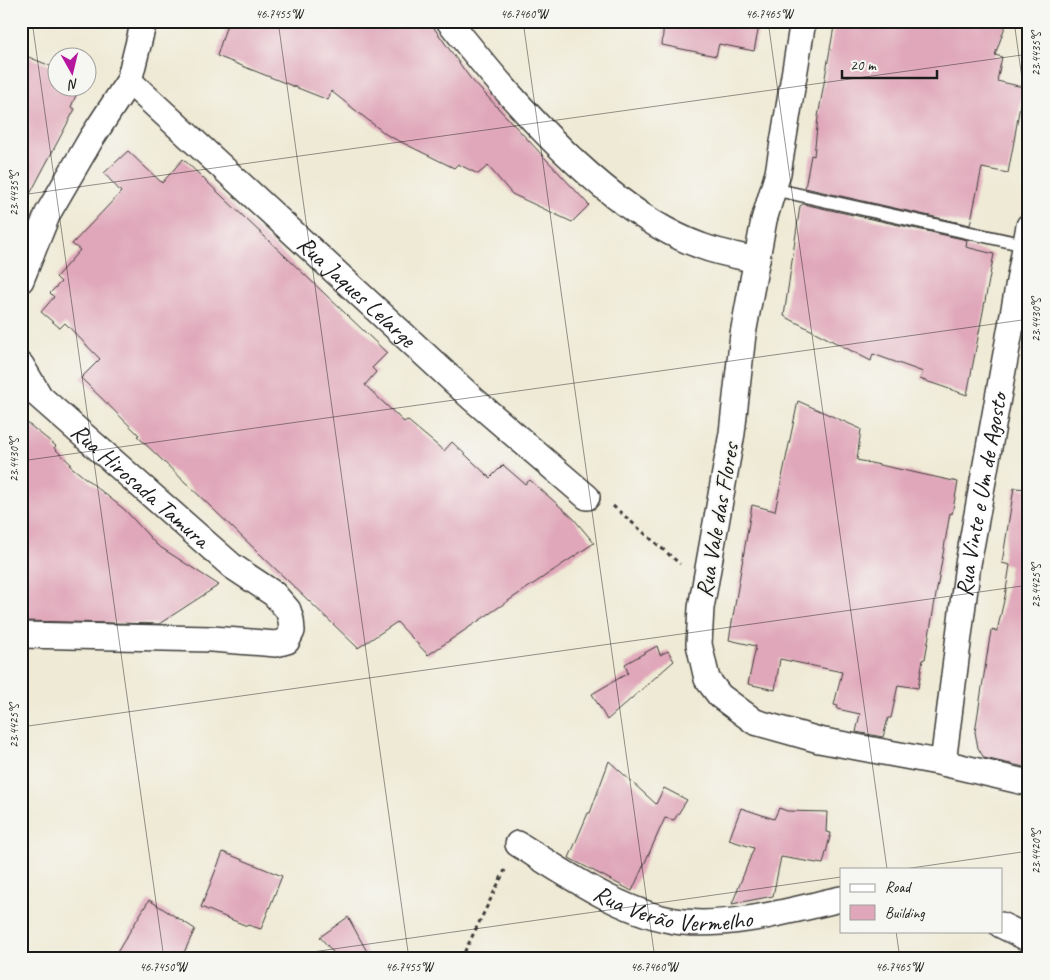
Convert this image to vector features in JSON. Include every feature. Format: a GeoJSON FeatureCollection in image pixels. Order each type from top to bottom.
{"type":"FeatureCollection","features":[{"type":"Feature","properties":{"kind":"street"},"geometry":{"type":"LineString","coordinates":[[21,280],[48,213],[91,139],[129,81],[144,21]]}},
{"type":"Feature","properties":{"kind":"street"},"geometry":{"type":"LineString","coordinates":[[448,21],[539,127],[598,182],[656,224],[701,246],[757,260]]}},
{"type":"Feature","properties":{"kind":"street","name":"Rua Vale das Flores"},"geometry":{"type":"LineString","coordinates":[[803,21],[773,190],[764,220],[743,334],[732,433],[705,586],[699,644],[707,679],[720,696],[755,722],[819,740],[943,763],[1029,783]]}},
{"type":"Feature","properties":{"kind":"street","name":"Rua Jaques Lelarge"},"geometry":{"type":"LineString","coordinates":[[129,81],[474,398],[587,498]]}},
{"type":"Feature","properties":{"kind":"street","name":"Rua Vinte e Um de Agosto"},"geometry":{"type":"LineString","coordinates":[[943,763],[968,564],[1027,236]]}},
{"type":"Feature","properties":{"kind":"street","name":"Rua Hirosada Tamura"},"geometry":{"type":"LineString","coordinates":[[21,366],[40,397],[232,566],[274,594],[288,610],[292,632],[287,641],[276,644],[212,640],[21,635]]}},
{"type":"Feature","properties":{"kind":"street","name":"Rua Verão Vermelho"},"geometry":{"type":"LineString","coordinates":[[518,844],[572,878],[639,911],[682,922],[764,916],[840,898]]}},
{"type":"Feature","properties":{"kind":"street"},"geometry":{"type":"LineString","coordinates":[[1002,926],[1029,939]]}},
{"type":"Feature","properties":{"kind":"lane"},"geometry":{"type":"LineString","coordinates":[[773,190],[1027,236]]}},
{"type":"Feature","properties":{"kind":"path"},"geometry":{"type":"LineString","coordinates":[[587,498],[596,491],[705,586]]}},
{"type":"Feature","properties":{"kind":"path"},"geometry":{"type":"LineString","coordinates":[[461,959],[518,844]]}},
{"type":"Feature","properties":{"kind":"building"},"geometry":{"type":"Polygon","coordinates":[[[228,21],[429,21],[470,78],[589,205],[572,222],[512,194],[488,166],[478,174],[458,164],[454,168],[387,135],[331,91],[328,100],[217,56],[228,21]]]}},
{"type":"Feature","properties":{"kind":"building"},"geometry":{"type":"Polygon","coordinates":[[[664,21],[760,21],[754,51],[719,44],[716,56],[662,45],[664,21]]]}},
{"type":"Feature","properties":{"kind":"building"},"geometry":{"type":"Polygon","coordinates":[[[835,21],[1007,21],[995,55],[1002,57],[997,81],[1023,87],[1014,141],[1008,173],[982,168],[970,225],[805,188],[811,155],[814,156],[818,117],[835,21]]]}},
{"type":"Feature","properties":{"kind":"building"},"geometry":{"type":"Polygon","coordinates":[[[21,54],[48,65],[48,98],[75,98],[71,107],[75,109],[21,211],[21,54]]]}},
{"type":"Feature","properties":{"kind":"building"},"geometry":{"type":"Polygon","coordinates":[[[128,151],[162,183],[183,159],[387,353],[372,368],[376,372],[365,385],[404,422],[407,420],[444,451],[452,442],[490,478],[503,465],[525,484],[530,480],[573,518],[594,543],[428,655],[397,622],[358,648],[137,436],[139,435],[81,378],[100,359],[65,323],[60,328],[41,312],[54,297],[50,293],[61,282],[56,277],[80,250],[72,244],[121,192],[104,173],[128,151]]]}},
{"type":"Feature","properties":{"kind":"building"},"geometry":{"type":"Polygon","coordinates":[[[803,204],[967,240],[966,247],[994,254],[967,395],[920,379],[923,372],[873,354],[871,361],[784,316],[800,206],[803,204]]]}},
{"type":"Feature","properties":{"kind":"building"},"geometry":{"type":"Polygon","coordinates":[[[798,401],[861,429],[857,460],[958,482],[952,514],[950,513],[925,659],[923,659],[918,688],[898,685],[891,718],[888,718],[883,737],[856,732],[860,714],[837,709],[838,706],[834,705],[842,672],[780,659],[775,690],[748,684],[756,646],[729,640],[752,505],[775,511],[798,401]]]}},
{"type":"Feature","properties":{"kind":"building"},"geometry":{"type":"Polygon","coordinates":[[[21,418],[56,446],[54,448],[71,464],[69,465],[125,510],[157,545],[219,585],[159,624],[22,621],[21,418]]]}},
{"type":"Feature","properties":{"kind":"building"},"geometry":{"type":"Polygon","coordinates":[[[1014,488],[1029,489],[1029,768],[984,758],[978,748],[975,732],[991,630],[997,631],[1010,565],[1002,563],[1014,488]]]}},
{"type":"Feature","properties":{"kind":"building"},"geometry":{"type":"Polygon","coordinates":[[[657,646],[660,655],[668,651],[674,661],[607,720],[592,694],[628,673],[625,664],[657,646]]]}},
{"type":"Feature","properties":{"kind":"building"},"geometry":{"type":"Polygon","coordinates":[[[609,761],[656,804],[664,788],[687,800],[674,820],[665,818],[632,891],[569,858],[588,813],[590,813],[609,761]]]}},
{"type":"Feature","properties":{"kind":"building"},"geometry":{"type":"Polygon","coordinates":[[[741,808],[774,819],[779,808],[787,811],[827,812],[826,832],[831,833],[823,864],[781,857],[773,896],[732,904],[754,848],[729,840],[741,808]]]}},
{"type":"Feature","properties":{"kind":"building"},"geometry":{"type":"Polygon","coordinates":[[[223,852],[282,876],[261,929],[247,926],[201,907],[223,852]]]}},
{"type":"Feature","properties":{"kind":"building"},"geometry":{"type":"Polygon","coordinates":[[[149,900],[195,929],[181,959],[113,959],[149,900]]]}},
{"type":"Feature","properties":{"kind":"building"},"geometry":{"type":"Polygon","coordinates":[[[348,917],[371,959],[339,959],[320,937],[348,917]]]}}]}
